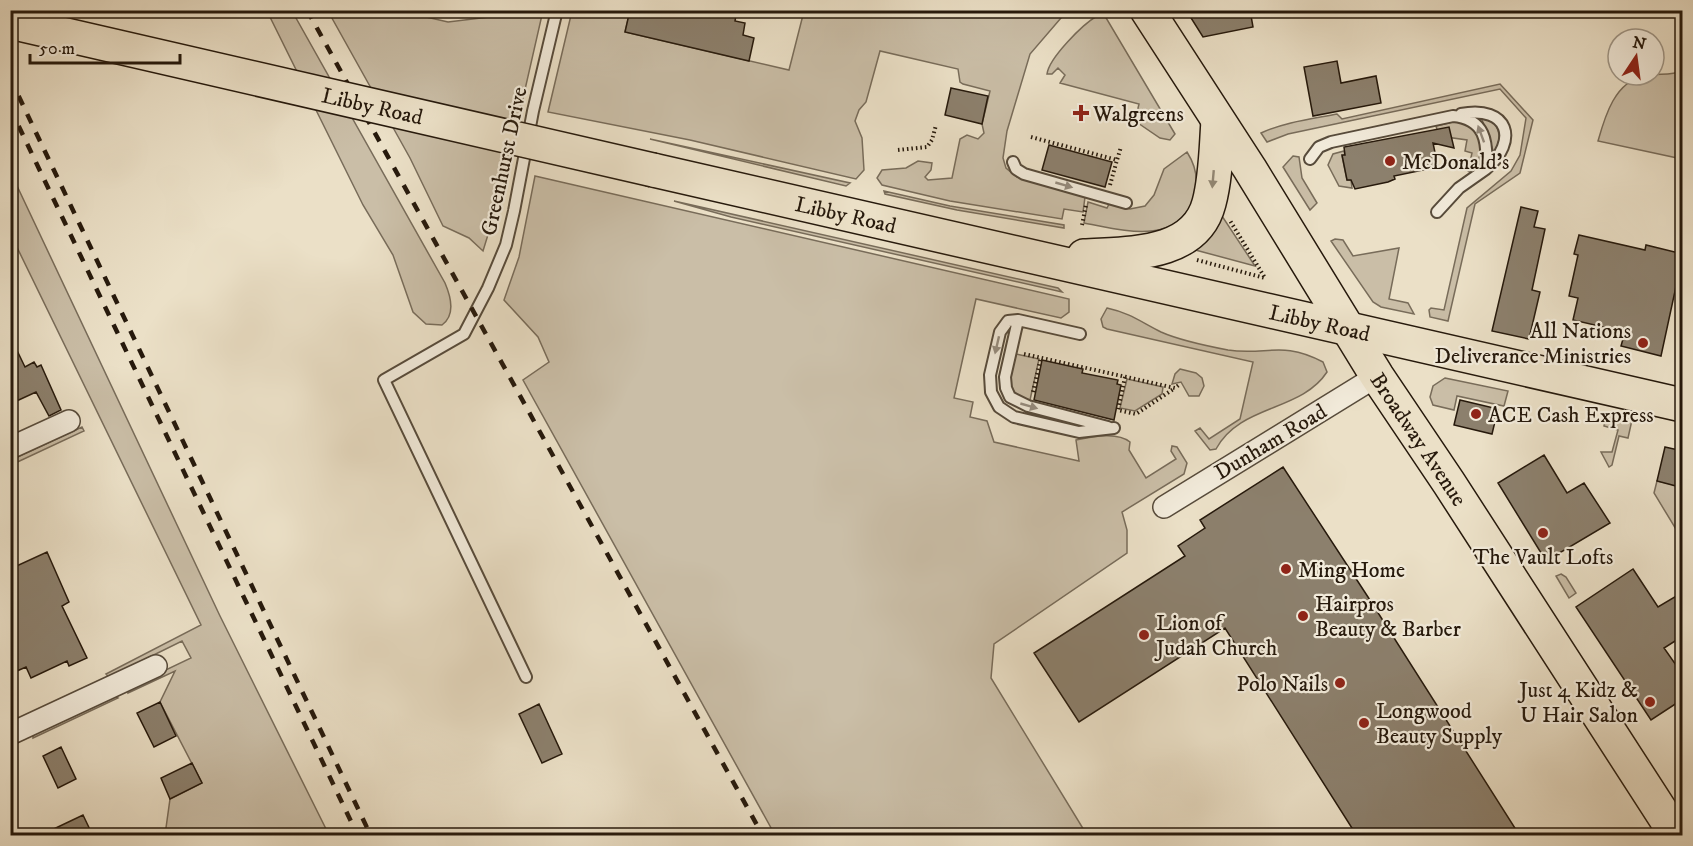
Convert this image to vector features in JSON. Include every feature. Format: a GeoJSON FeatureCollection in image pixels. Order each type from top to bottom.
{"type":"FeatureCollection","features":[{"type":"Feature","properties":{"kind":"main road","name":"Broadway Avenue"},"geometry":{"type":"LineString","coordinates":[[1147,10],[1377,376],[1449,483],[1677,836]]}},
{"type":"Feature","properties":{"kind":"main road","name":"Libby Road"},"geometry":{"type":"LineString","coordinates":[[10,22],[1683,405]]}},
{"type":"Feature","properties":{"kind":"main road"},"geometry":{"type":"LineString","coordinates":[[1046,259],[1158,249],[1187,235],[1203,218],[1209,204],[1218,121]]}},
{"type":"Feature","properties":{"kind":"street","name":"Dunham Road"},"geometry":{"type":"LineString","coordinates":[[1164,507],[1377,376]]}},
{"type":"Feature","properties":{"kind":"street"},"geometry":{"type":"LineString","coordinates":[[10,448],[69,421]]}},
{"type":"Feature","properties":{"kind":"street"},"geometry":{"type":"LineString","coordinates":[[10,734],[156,666]]}},
{"type":"Feature","properties":{"kind":"lane","name":"Greenhurst Drive"},"geometry":{"type":"LineString","coordinates":[[526,677],[384,380],[464,334],[476,316],[506,244],[557,10]]}},
{"type":"Feature","properties":{"kind":"lane"},"geometry":{"type":"LineString","coordinates":[[1310,159],[1319,147],[1331,142],[1453,116],[1485,112],[1493,114],[1502,122],[1505,134],[1502,148],[1486,169],[1459,188],[1437,212]]}},
{"type":"Feature","properties":{"kind":"lane"},"geometry":{"type":"LineString","coordinates":[[1453,116],[1472,120],[1481,129],[1486,150],[1486,169]]}},
{"type":"Feature","properties":{"kind":"lane"},"geometry":{"type":"LineString","coordinates":[[1013,162],[1016,169],[1024,174],[1126,203]]}},
{"type":"Feature","properties":{"kind":"lane"},"geometry":{"type":"LineString","coordinates":[[1018,320],[1006,388],[1014,400],[1114,428],[1078,432],[1014,417],[999,407],[991,392],[990,375],[1002,327],[1008,321],[1018,320],[1080,334]]}},
{"type":"Feature","properties":{"kind":"path"},"geometry":{"type":"LineString","coordinates":[[898,150],[927,147],[932,140],[936,125]]}},
{"type":"Feature","properties":{"kind":"path"},"geometry":{"type":"LineString","coordinates":[[1031,136],[1117,160]]}},
{"type":"Feature","properties":{"kind":"path"},"geometry":{"type":"LineString","coordinates":[[1109,190],[1121,147]]}},
{"type":"Feature","properties":{"kind":"path"},"geometry":{"type":"LineString","coordinates":[[1192,259],[1265,278],[1223,209]]}},
{"type":"Feature","properties":{"kind":"path"},"geometry":{"type":"LineString","coordinates":[[1011,351],[1175,388]]}},
{"type":"Feature","properties":{"kind":"path"},"geometry":{"type":"LineString","coordinates":[[1030,406],[1041,357]]}},
{"type":"Feature","properties":{"kind":"path"},"geometry":{"type":"LineString","coordinates":[[1125,376],[1118,410],[1136,414],[1180,384]]}},
{"type":"Feature","properties":{"kind":"shaded area"},"geometry":{"type":"Polygon","coordinates":[[[267,11],[292,11],[445,283],[451,311],[442,325],[426,324],[413,312],[393,255],[363,205],[267,11]]]}},
{"type":"Feature","properties":{"kind":"shaded area"},"geometry":{"type":"Polygon","coordinates":[[[328,11],[400,11],[448,22],[522,13],[542,15],[503,186],[483,251],[469,238],[443,226],[410,158],[328,11]]]}},
{"type":"Feature","properties":{"kind":"shaded area"},"geometry":{"type":"Polygon","coordinates":[[[572,11],[630,11],[625,32],[789,70],[804,11],[1067,11],[1030,54],[1007,131],[1003,158],[1006,168],[1017,177],[1085,197],[1083,212],[1064,209],[1062,219],[950,201],[882,185],[877,178],[882,170],[906,168],[918,161],[932,163],[931,170],[925,177],[928,180],[952,178],[960,139],[967,135],[978,139],[984,133],[982,124],[990,91],[960,82],[958,69],[880,51],[866,102],[859,110],[855,121],[862,138],[864,170],[856,179],[690,140],[548,112],[572,11]]]}},
{"type":"Feature","properties":{"kind":"shaded area"},"geometry":{"type":"Polygon","coordinates":[[[1097,16],[1105,16],[1175,134],[1170,140],[1160,138],[1135,121],[1139,104],[1060,83],[1065,75],[1058,68],[1052,74],[1047,74],[1054,59],[1068,42],[1097,16]]]}},
{"type":"Feature","properties":{"kind":"shaded area"},"geometry":{"type":"Polygon","coordinates":[[[1682,71],[1682,159],[1598,141],[1608,111],[1624,87],[1666,87],[1666,74],[1682,71]]]}},
{"type":"Feature","properties":{"kind":"shaded area"},"geometry":{"type":"Polygon","coordinates":[[[1500,84],[1533,120],[1520,173],[1475,204],[1448,321],[1430,317],[1429,310],[1431,308],[1444,310],[1467,208],[1511,171],[1520,155],[1526,118],[1500,89],[1288,134],[1267,142],[1261,133],[1298,121],[1337,114],[1342,119],[1500,84]]]}},
{"type":"Feature","properties":{"kind":"shaded area"},"geometry":{"type":"Polygon","coordinates":[[[1481,117],[1492,119],[1497,128],[1499,140],[1494,153],[1481,117]]]}},
{"type":"Feature","properties":{"kind":"shaded area"},"geometry":{"type":"Polygon","coordinates":[[[1457,121],[1471,125],[1480,142],[1478,163],[1471,173],[1468,171],[1472,153],[1465,151],[1467,140],[1439,136],[1436,126],[1457,121]]]}},
{"type":"Feature","properties":{"kind":"shaded area"},"geometry":{"type":"Polygon","coordinates":[[[650,139],[850,183],[846,186],[650,139]]]}},
{"type":"Feature","properties":{"kind":"shaded area"},"geometry":{"type":"Polygon","coordinates":[[[1344,151],[1345,155],[1342,156],[1347,180],[1351,180],[1352,188],[1339,186],[1328,165],[1333,154],[1344,151]]]}},
{"type":"Feature","properties":{"kind":"shaded area"},"geometry":{"type":"Polygon","coordinates":[[[1187,152],[1196,174],[1196,191],[1186,213],[1175,223],[1162,229],[1131,231],[1084,223],[1088,202],[1107,208],[1109,204],[1130,209],[1145,206],[1154,195],[1164,169],[1187,152]]]}},
{"type":"Feature","properties":{"kind":"shaded area"},"geometry":{"type":"Polygon","coordinates":[[[1293,156],[1299,157],[1302,178],[1317,203],[1310,210],[1283,167],[1293,156]]]}},
{"type":"Feature","properties":{"kind":"shaded area"},"geometry":{"type":"Polygon","coordinates":[[[10,171],[220,616],[329,835],[165,835],[170,799],[202,783],[160,702],[175,671],[128,693],[128,688],[191,658],[182,641],[109,677],[106,674],[201,625],[11,235],[10,171]]]}},
{"type":"Feature","properties":{"kind":"shaded area"},"geometry":{"type":"Polygon","coordinates":[[[535,176],[1069,299],[1069,312],[1061,318],[976,299],[954,398],[973,402],[970,417],[987,421],[994,442],[1079,461],[1076,440],[1104,436],[1118,437],[1130,442],[1129,450],[1146,478],[1176,459],[1171,451],[1172,446],[1177,447],[1187,463],[1184,474],[1122,512],[1127,530],[1127,553],[994,644],[991,678],[1087,835],[775,835],[523,380],[549,362],[538,337],[504,300],[519,257],[535,176]]]}},
{"type":"Feature","properties":{"kind":"shaded area"},"geometry":{"type":"Polygon","coordinates":[[[884,191],[950,206],[1064,225],[1064,228],[957,210],[885,194],[884,191]]]}},
{"type":"Feature","properties":{"kind":"shaded area"},"geometry":{"type":"Polygon","coordinates":[[[674,201],[1058,288],[1062,292],[731,217],[674,201]]]}},
{"type":"Feature","properties":{"kind":"shaded area"},"geometry":{"type":"Polygon","coordinates":[[[1220,214],[1222,216],[1255,266],[1188,248],[1220,214]]]}},
{"type":"Feature","properties":{"kind":"shaded area"},"geometry":{"type":"Polygon","coordinates":[[[1343,240],[1353,256],[1399,248],[1389,299],[1408,303],[1414,314],[1381,307],[1373,302],[1331,241],[1343,240]]]}},
{"type":"Feature","properties":{"kind":"shaded area"},"geometry":{"type":"Polygon","coordinates":[[[1107,308],[1129,315],[1161,332],[1185,341],[1228,350],[1285,350],[1309,355],[1323,362],[1327,372],[1316,385],[1302,395],[1255,415],[1227,434],[1216,449],[1210,450],[1195,431],[1200,428],[1209,439],[1240,419],[1253,362],[1107,329],[1103,327],[1101,319],[1107,308]]]}},
{"type":"Feature","properties":{"kind":"shaded area"},"geometry":{"type":"Polygon","coordinates":[[[1016,354],[1039,359],[1030,400],[1015,393],[1012,388],[1011,376],[1016,354]]]}},
{"type":"Feature","properties":{"kind":"shaded area"},"geometry":{"type":"Polygon","coordinates":[[[1180,369],[1196,373],[1202,378],[1204,386],[1199,396],[1189,396],[1181,382],[1172,384],[1175,374],[1180,369]]]}},
{"type":"Feature","properties":{"kind":"shaded area"},"geometry":{"type":"Polygon","coordinates":[[[1445,378],[1508,391],[1504,406],[1457,396],[1454,410],[1433,405],[1430,397],[1433,386],[1445,378]]]}},
{"type":"Feature","properties":{"kind":"shaded area"},"geometry":{"type":"Polygon","coordinates":[[[1127,379],[1163,387],[1162,394],[1135,411],[1120,408],[1127,379]]]}},
{"type":"Feature","properties":{"kind":"shaded area"},"geometry":{"type":"Polygon","coordinates":[[[1606,414],[1632,420],[1628,438],[1619,436],[1612,465],[1609,467],[1601,452],[1612,452],[1618,430],[1604,426],[1606,414]]]}},
{"type":"Feature","properties":{"kind":"shaded area"},"geometry":{"type":"Polygon","coordinates":[[[82,427],[84,431],[11,465],[11,460],[82,427]]]}},
{"type":"Feature","properties":{"kind":"shaded area"},"geometry":{"type":"Polygon","coordinates":[[[1682,459],[1682,539],[1654,493],[1657,481],[1676,485],[1682,459]]]}},
{"type":"Feature","properties":{"kind":"shaded area"},"geometry":{"type":"Polygon","coordinates":[[[1561,574],[1566,577],[1576,593],[1569,598],[1556,576],[1561,574]]]}},
{"type":"Feature","properties":{"kind":"shaded area"},"geometry":{"type":"Polygon","coordinates":[[[113,695],[118,698],[33,738],[33,733],[113,695]]]}},
{"type":"Feature","properties":{"kind":"building"},"geometry":{"type":"Polygon","coordinates":[[[630,10],[737,10],[735,21],[745,23],[743,35],[754,38],[749,61],[625,32],[630,10]]]}},
{"type":"Feature","properties":{"kind":"building"},"geometry":{"type":"Polygon","coordinates":[[[1186,10],[1250,10],[1253,27],[1203,37],[1186,10]]]}},
{"type":"Feature","properties":{"kind":"building"},"geometry":{"type":"Polygon","coordinates":[[[1337,61],[1341,83],[1376,76],[1381,103],[1313,116],[1304,67],[1337,61]]]}},
{"type":"Feature","properties":{"kind":"building"},"geometry":{"type":"Polygon","coordinates":[[[951,88],[988,96],[982,124],[945,115],[951,88]]]}},
{"type":"Feature","properties":{"kind":"building","name":"McDonald's"},"geometry":{"type":"Polygon","coordinates":[[[1449,127],[1454,148],[1433,143],[1438,167],[1394,176],[1395,179],[1388,182],[1355,189],[1351,180],[1347,180],[1342,155],[1345,155],[1344,147],[1449,127]]]}},
{"type":"Feature","properties":{"kind":"building"},"geometry":{"type":"Polygon","coordinates":[[[1049,145],[1112,162],[1105,187],[1042,170],[1049,145]]]}},
{"type":"Feature","properties":{"kind":"building"},"geometry":{"type":"Polygon","coordinates":[[[1521,207],[1538,211],[1534,227],[1545,229],[1532,290],[1540,292],[1529,339],[1492,331],[1521,207]]]}},
{"type":"Feature","properties":{"kind":"building"},"geometry":{"type":"Polygon","coordinates":[[[1579,235],[1645,250],[1646,245],[1683,254],[1661,356],[1621,346],[1625,332],[1573,320],[1578,298],[1569,296],[1578,255],[1574,254],[1579,235]]]}},
{"type":"Feature","properties":{"kind":"building"},"geometry":{"type":"Polygon","coordinates":[[[10,336],[25,367],[34,362],[37,367],[41,365],[61,410],[49,416],[36,392],[10,404],[10,336]]]}},
{"type":"Feature","properties":{"kind":"building"},"geometry":{"type":"Polygon","coordinates":[[[1042,360],[1083,369],[1082,373],[1118,380],[1117,384],[1121,385],[1114,420],[1034,400],[1042,360]]]}},
{"type":"Feature","properties":{"kind":"building"},"geometry":{"type":"Polygon","coordinates":[[[1460,400],[1498,409],[1492,434],[1454,425],[1460,400]]]}},
{"type":"Feature","properties":{"kind":"building"},"geometry":{"type":"Polygon","coordinates":[[[1665,447],[1683,451],[1676,486],[1657,481],[1665,447]]]}},
{"type":"Feature","properties":{"kind":"building"},"geometry":{"type":"Polygon","coordinates":[[[1544,455],[1567,493],[1584,483],[1610,523],[1546,561],[1498,483],[1544,455]]]}},
{"type":"Feature","properties":{"kind":"building"},"geometry":{"type":"Polygon","coordinates":[[[1283,467],[1520,836],[1357,836],[1225,628],[1079,722],[1034,653],[1185,556],[1178,546],[1205,528],[1200,520],[1283,467]]]}},
{"type":"Feature","properties":{"kind":"building"},"geometry":{"type":"Polygon","coordinates":[[[47,552],[69,602],[62,606],[87,658],[69,666],[67,661],[31,678],[26,667],[10,674],[10,569],[47,552]]]}},
{"type":"Feature","properties":{"kind":"building"},"geometry":{"type":"Polygon","coordinates":[[[1633,569],[1658,607],[1683,592],[1683,636],[1664,648],[1683,675],[1683,699],[1651,720],[1576,607],[1633,569]]]}},
{"type":"Feature","properties":{"kind":"building"},"geometry":{"type":"Polygon","coordinates":[[[160,702],[176,736],[154,747],[137,713],[160,702]]]}},
{"type":"Feature","properties":{"kind":"building"},"geometry":{"type":"Polygon","coordinates":[[[539,704],[562,754],[542,763],[519,714],[539,704]]]}},
{"type":"Feature","properties":{"kind":"building"},"geometry":{"type":"Polygon","coordinates":[[[61,747],[76,779],[58,788],[43,756],[61,747]]]}},
{"type":"Feature","properties":{"kind":"building"},"geometry":{"type":"Polygon","coordinates":[[[192,763],[202,783],[170,799],[161,778],[192,763]]]}},
{"type":"Feature","properties":{"kind":"building"},"geometry":{"type":"Polygon","coordinates":[[[83,815],[93,836],[39,836],[83,815]]]}},
{"type":"Feature","properties":{"kind":"railway"},"geometry":{"type":"LineString","coordinates":[[307,10],[763,836]]}},
{"type":"Feature","properties":{"kind":"railway"},"geometry":{"type":"LineString","coordinates":[[10,78],[371,836]]}},
{"type":"Feature","properties":{"kind":"railway"},"geometry":{"type":"LineString","coordinates":[[10,108],[358,836]]}},
{"type":"Feature","properties":{"kind":"place","name":"Walgreens"},"geometry":{"type":"Point","coordinates":[1081,113]}},
{"type":"Feature","properties":{"kind":"place","name":"McDonald's"},"geometry":{"type":"Point","coordinates":[1390,161]}},
{"type":"Feature","properties":{"kind":"place","name":"All Nations Deliverance Ministries"},"geometry":{"type":"Point","coordinates":[1643,343]}},
{"type":"Feature","properties":{"kind":"place","name":"ACE Cash Express"},"geometry":{"type":"Point","coordinates":[1476,414]}},
{"type":"Feature","properties":{"kind":"place","name":"The Vault Lofts"},"geometry":{"type":"Point","coordinates":[1543,533]}},
{"type":"Feature","properties":{"kind":"place","name":"Ming Home"},"geometry":{"type":"Point","coordinates":[1286,569]}},
{"type":"Feature","properties":{"kind":"place","name":"Hairpros Beauty & Barber"},"geometry":{"type":"Point","coordinates":[1303,616]}},
{"type":"Feature","properties":{"kind":"place","name":"Lion of Judah Church"},"geometry":{"type":"Point","coordinates":[1144,635]}},
{"type":"Feature","properties":{"kind":"place","name":"Polo Nails"},"geometry":{"type":"Point","coordinates":[1340,683]}},
{"type":"Feature","properties":{"kind":"place","name":"Just 4 Kidz & U Hair Salon"},"geometry":{"type":"Point","coordinates":[1650,702]}},
{"type":"Feature","properties":{"kind":"place","name":"Longwood Beauty Supply"},"geometry":{"type":"Point","coordinates":[1364,723]}}]}
